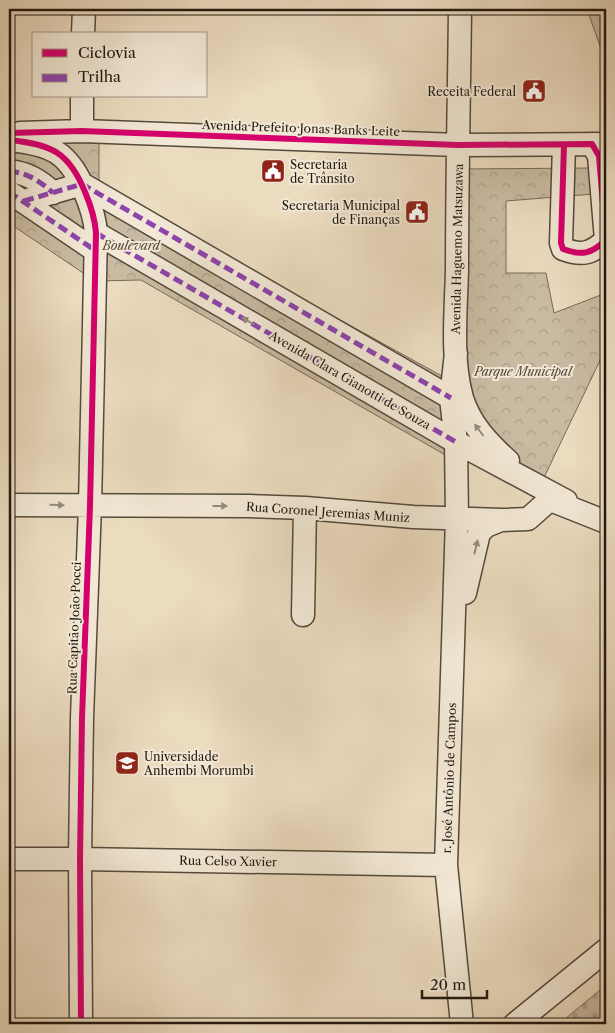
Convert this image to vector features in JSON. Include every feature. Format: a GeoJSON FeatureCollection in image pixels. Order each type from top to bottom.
{"type":"FeatureCollection","features":[{"type":"Feature","properties":{"kind":"street"},"geometry":{"type":"LineString","coordinates":[[83,32],[84,9]]}},
{"type":"Feature","properties":{"kind":"street"},"geometry":{"type":"LineString","coordinates":[[458,145],[460,9]]}},
{"type":"Feature","properties":{"kind":"street"},"geometry":{"type":"LineString","coordinates":[[82,98],[82,131]]}},
{"type":"Feature","properties":{"kind":"street","name":"Avenida Prefeito Jonas Banks Leite"},"geometry":{"type":"LineString","coordinates":[[9,133],[82,131],[458,145],[599,144]]}},
{"type":"Feature","properties":{"kind":"street"},"geometry":{"type":"LineString","coordinates":[[9,140],[41,145],[62,156],[74,168],[90,203],[96,242]]}},
{"type":"Feature","properties":{"kind":"street"},"geometry":{"type":"LineString","coordinates":[[564,145],[561,243],[563,249],[577,254],[596,250],[606,240],[599,144]]}},
{"type":"Feature","properties":{"kind":"street","name":"Avenida Haguemo Matsuzawa"},"geometry":{"type":"LineString","coordinates":[[458,145],[456,353],[460,389],[473,422],[493,446],[539,488]]}},
{"type":"Feature","properties":{"kind":"street"},"geometry":{"type":"LineString","coordinates":[[9,171],[27,174],[40,180],[53,192]]}},
{"type":"Feature","properties":{"kind":"street"},"geometry":{"type":"LineString","coordinates":[[16,196],[53,192],[82,184],[451,398]]}},
{"type":"Feature","properties":{"kind":"street","name":"Avenida Clara Gianotti de Souza"},"geometry":{"type":"LineString","coordinates":[[16,196],[539,488],[606,522]]}},
{"type":"Feature","properties":{"kind":"street","name":"Rua Capitão João Pocci"},"geometry":{"type":"LineString","coordinates":[[81,1024],[80,859],[82,718],[90,506],[96,242]]}},
{"type":"Feature","properties":{"kind":"street","name":"Avenida Haguemo Matsuzawa"},"geometry":{"type":"LineString","coordinates":[[456,353],[451,398],[456,442],[457,525]]}},
{"type":"Feature","properties":{"kind":"street","name":"Rua Coronel Jeremias Muniz"},"geometry":{"type":"LineString","coordinates":[[9,505],[305,508],[413,517],[457,525],[528,518],[546,503],[553,501],[606,522]]}},
{"type":"Feature","properties":{"kind":"street"},"geometry":{"type":"LineString","coordinates":[[303,615],[305,508]]}},
{"type":"Feature","properties":{"kind":"street"},"geometry":{"type":"LineString","coordinates":[[452,646],[479,533],[486,526],[502,520]]}},
{"type":"Feature","properties":{"kind":"street","name":"r. José Antônio de Campos"},"geometry":{"type":"LineString","coordinates":[[457,525],[446,865],[462,1024]]}},
{"type":"Feature","properties":{"kind":"street","name":"Rua Celso Xavier"},"geometry":{"type":"LineString","coordinates":[[9,859],[446,865]]}},
{"type":"Feature","properties":{"kind":"street"},"geometry":{"type":"LineString","coordinates":[[515,1024],[606,950]]}},
{"type":"Feature","properties":{"kind":"green space"},"geometry":{"type":"Polygon","coordinates":[[[587,9],[606,9],[606,63],[587,9]]]}},
{"type":"Feature","properties":{"kind":"green space","name":"Boulevard"},"geometry":{"type":"Polygon","coordinates":[[[99,134],[99,187],[451,381],[447,456],[141,280],[95,281],[9,223],[9,135],[99,134]]]}},
{"type":"Feature","properties":{"kind":"green space","name":"Parque Municipal"},"geometry":{"type":"Polygon","coordinates":[[[593,168],[594,194],[506,201],[506,273],[546,273],[554,313],[606,293],[606,348],[539,488],[468,413],[459,169],[593,168]]]}},
{"type":"Feature","properties":{"kind":"green space"},"geometry":{"type":"Polygon","coordinates":[[[606,985],[606,1024],[559,1024],[606,985]]]}},
{"type":"Feature","properties":{"kind":"marked path"},"geometry":{"type":"LineString","coordinates":[[9,171],[22,173],[33,178],[53,193]]}},
{"type":"Feature","properties":{"kind":"marked path"},"geometry":{"type":"LineString","coordinates":[[24,201],[82,184],[451,398]]}},
{"type":"Feature","properties":{"kind":"marked path"},"geometry":{"type":"LineString","coordinates":[[9,192],[96,251]]}},
{"type":"Feature","properties":{"kind":"marked path"},"geometry":{"type":"LineString","coordinates":[[96,233],[456,442]]}},
{"type":"Feature","properties":{"kind":"cycle path"},"geometry":{"type":"LineString","coordinates":[[9,133],[82,131],[458,145],[592,144],[599,156],[606,240],[591,251],[576,253],[563,249],[561,243],[564,145]]}},
{"type":"Feature","properties":{"kind":"cycle path"},"geometry":{"type":"LineString","coordinates":[[9,140],[36,144],[57,152],[65,159],[79,178],[85,192],[95,223],[96,233],[90,506],[82,718],[80,859],[81,1024]]}},
{"type":"Feature","properties":{"kind":"place","name":"Receita Federal"},"geometry":{"type":"Point","coordinates":[534,91]}},
{"type":"Feature","properties":{"kind":"place","name":"Secretaria de Trânsito"},"geometry":{"type":"Point","coordinates":[273,171]}},
{"type":"Feature","properties":{"kind":"place","name":"Secretaria Municipal de Finanças"},"geometry":{"type":"Point","coordinates":[417,212]}},
{"type":"Feature","properties":{"kind":"place","name":"Universidade Anhembi Morumbi"},"geometry":{"type":"Point","coordinates":[127,763]}}]}
